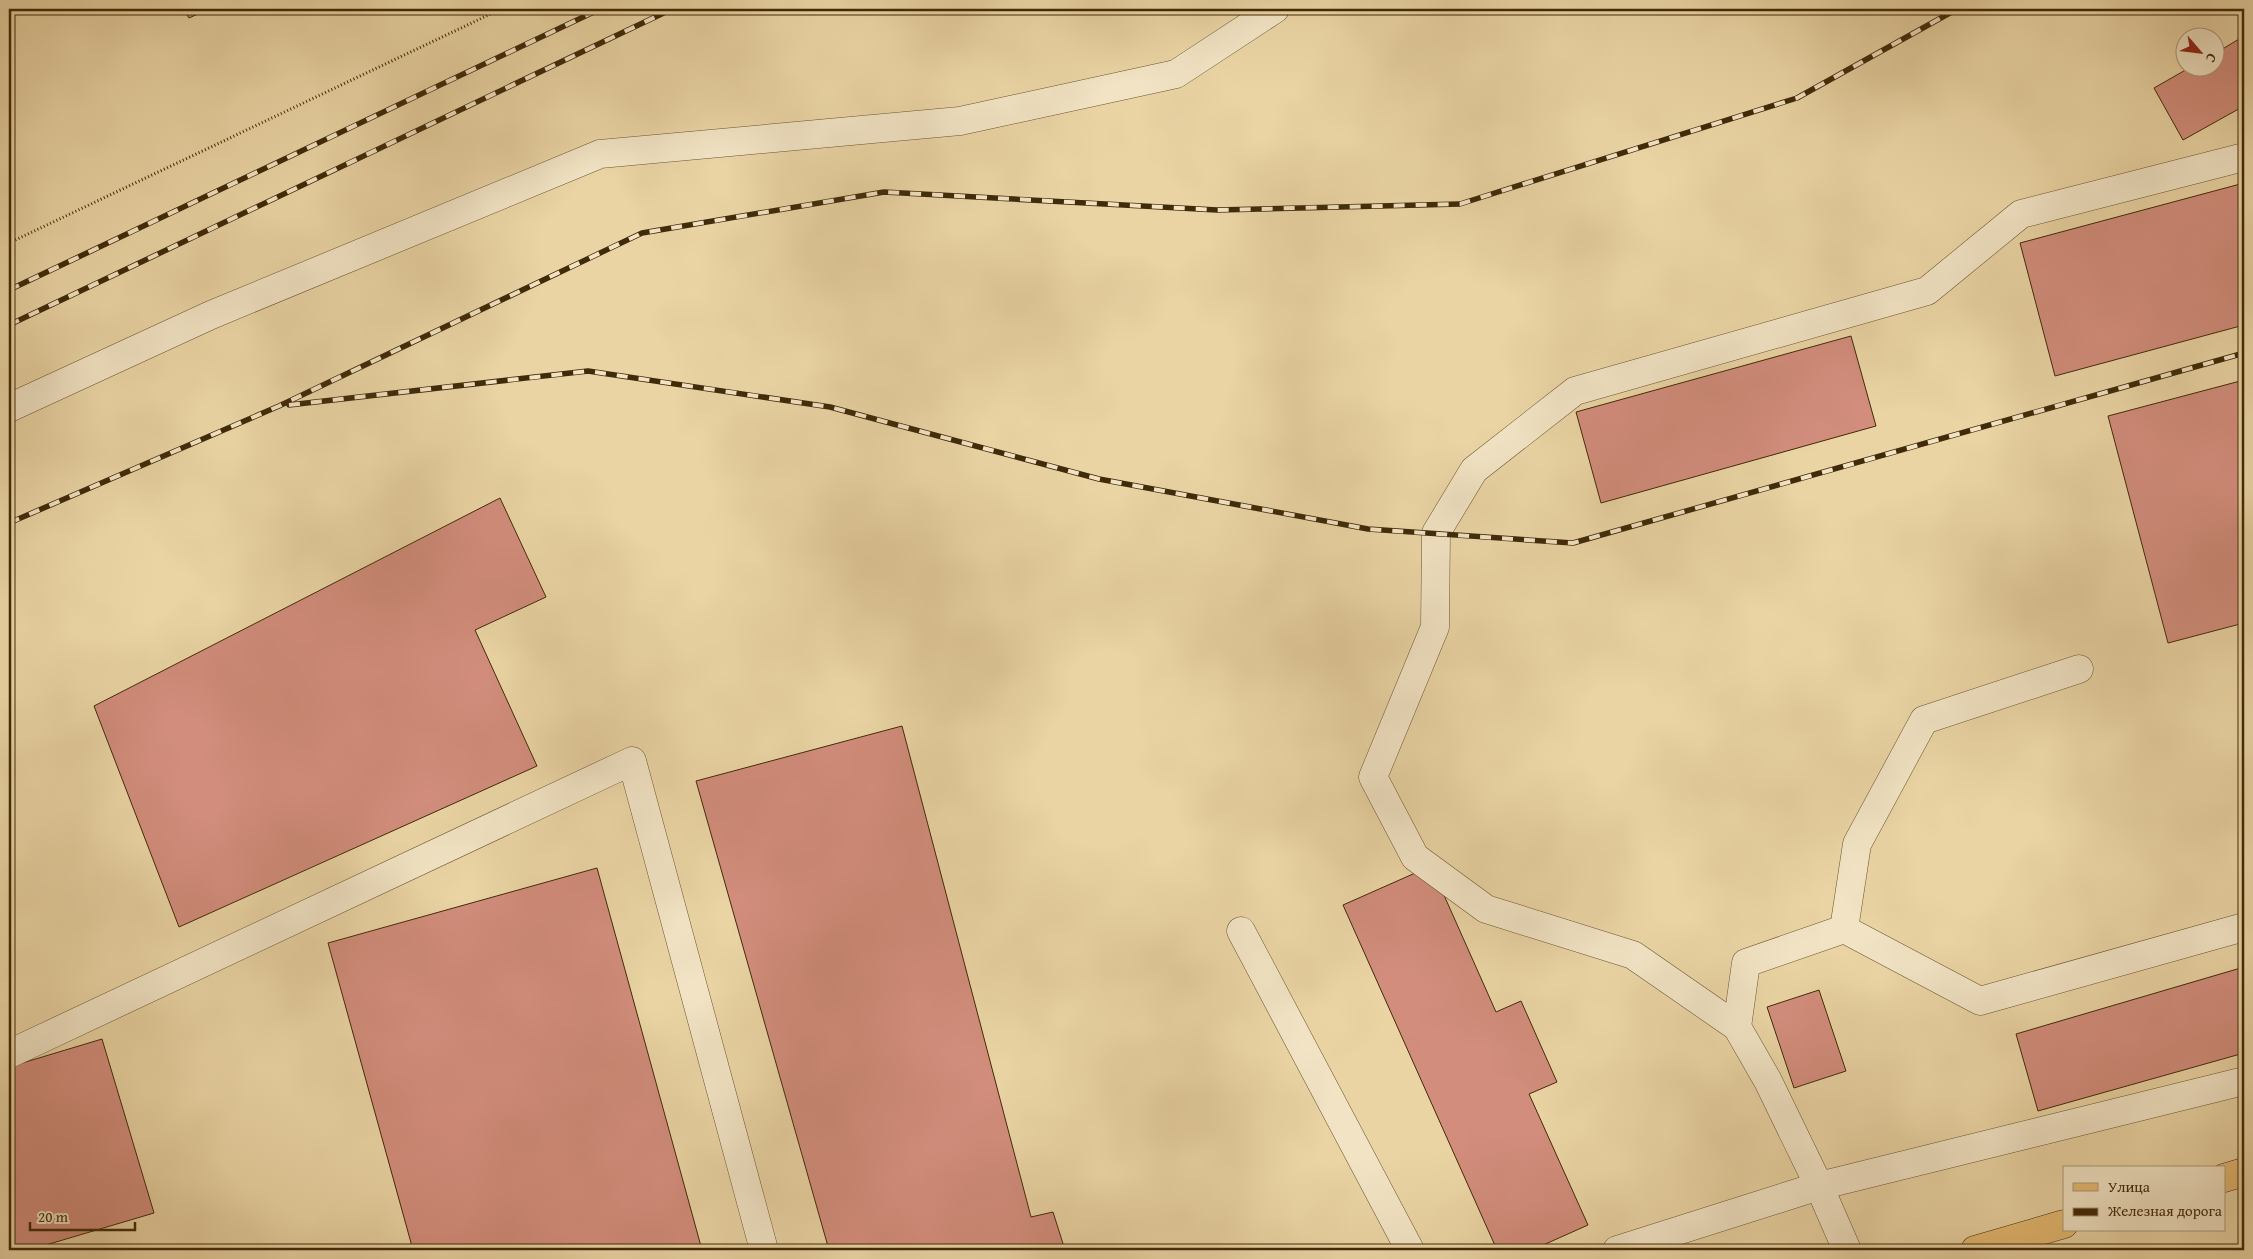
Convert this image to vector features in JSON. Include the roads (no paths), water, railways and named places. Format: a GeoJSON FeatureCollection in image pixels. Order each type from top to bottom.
{"type":"FeatureCollection","features":[{"type":"Feature","properties":{"kind":"main road"},"geometry":{"type":"LineString","coordinates":[[2226,1177],[2244,1172]]}},
{"type":"Feature","properties":{"kind":"main road"},"geometry":{"type":"LineString","coordinates":[[1975,1250],[2063,1224]]}},
{"type":"Feature","properties":{"kind":"lane"},"geometry":{"type":"LineString","coordinates":[[9,408],[211,316],[600,154],[960,121],[1176,74],[1275,9]]}},
{"type":"Feature","properties":{"kind":"lane"},"geometry":{"type":"LineString","coordinates":[[1847,1250],[1819,1186],[1768,1081],[1737,1027],[1633,955],[1486,910],[1415,857],[1373,777],[1435,628],[1436,533],[1474,470],[1575,391],[1927,291],[2021,214],[2244,157]]}},
{"type":"Feature","properties":{"kind":"lane"},"geometry":{"type":"LineString","coordinates":[[1844,929],[1857,844],[1924,720],[2079,669]]}},
{"type":"Feature","properties":{"kind":"lane"},"geometry":{"type":"LineString","coordinates":[[9,1054],[632,760],[764,1250]]}},
{"type":"Feature","properties":{"kind":"lane"},"geometry":{"type":"LineString","coordinates":[[1737,1027],[1746,964],[1844,929],[1980,1001],[2244,927]]}},
{"type":"Feature","properties":{"kind":"lane"},"geometry":{"type":"LineString","coordinates":[[1240,931],[1410,1250]]}},
{"type":"Feature","properties":{"kind":"lane"},"geometry":{"type":"LineString","coordinates":[[1617,1250],[1819,1186],[2244,1081]]}},
{"type":"Feature","properties":{"kind":"railway"},"geometry":{"type":"LineString","coordinates":[[9,290],[600,9]]}},
{"type":"Feature","properties":{"kind":"railway"},"geometry":{"type":"LineString","coordinates":[[9,325],[672,9]]}},
{"type":"Feature","properties":{"kind":"railway"},"geometry":{"type":"LineString","coordinates":[[9,523],[279,406],[642,233],[884,192],[1217,210],[1460,204],[1797,98],[1957,9]]}},
{"type":"Feature","properties":{"kind":"railway"},"geometry":{"type":"LineString","coordinates":[[289,405],[588,371],[830,407],[1099,479],[1368,529],[1573,543],[2244,353]]}}]}
